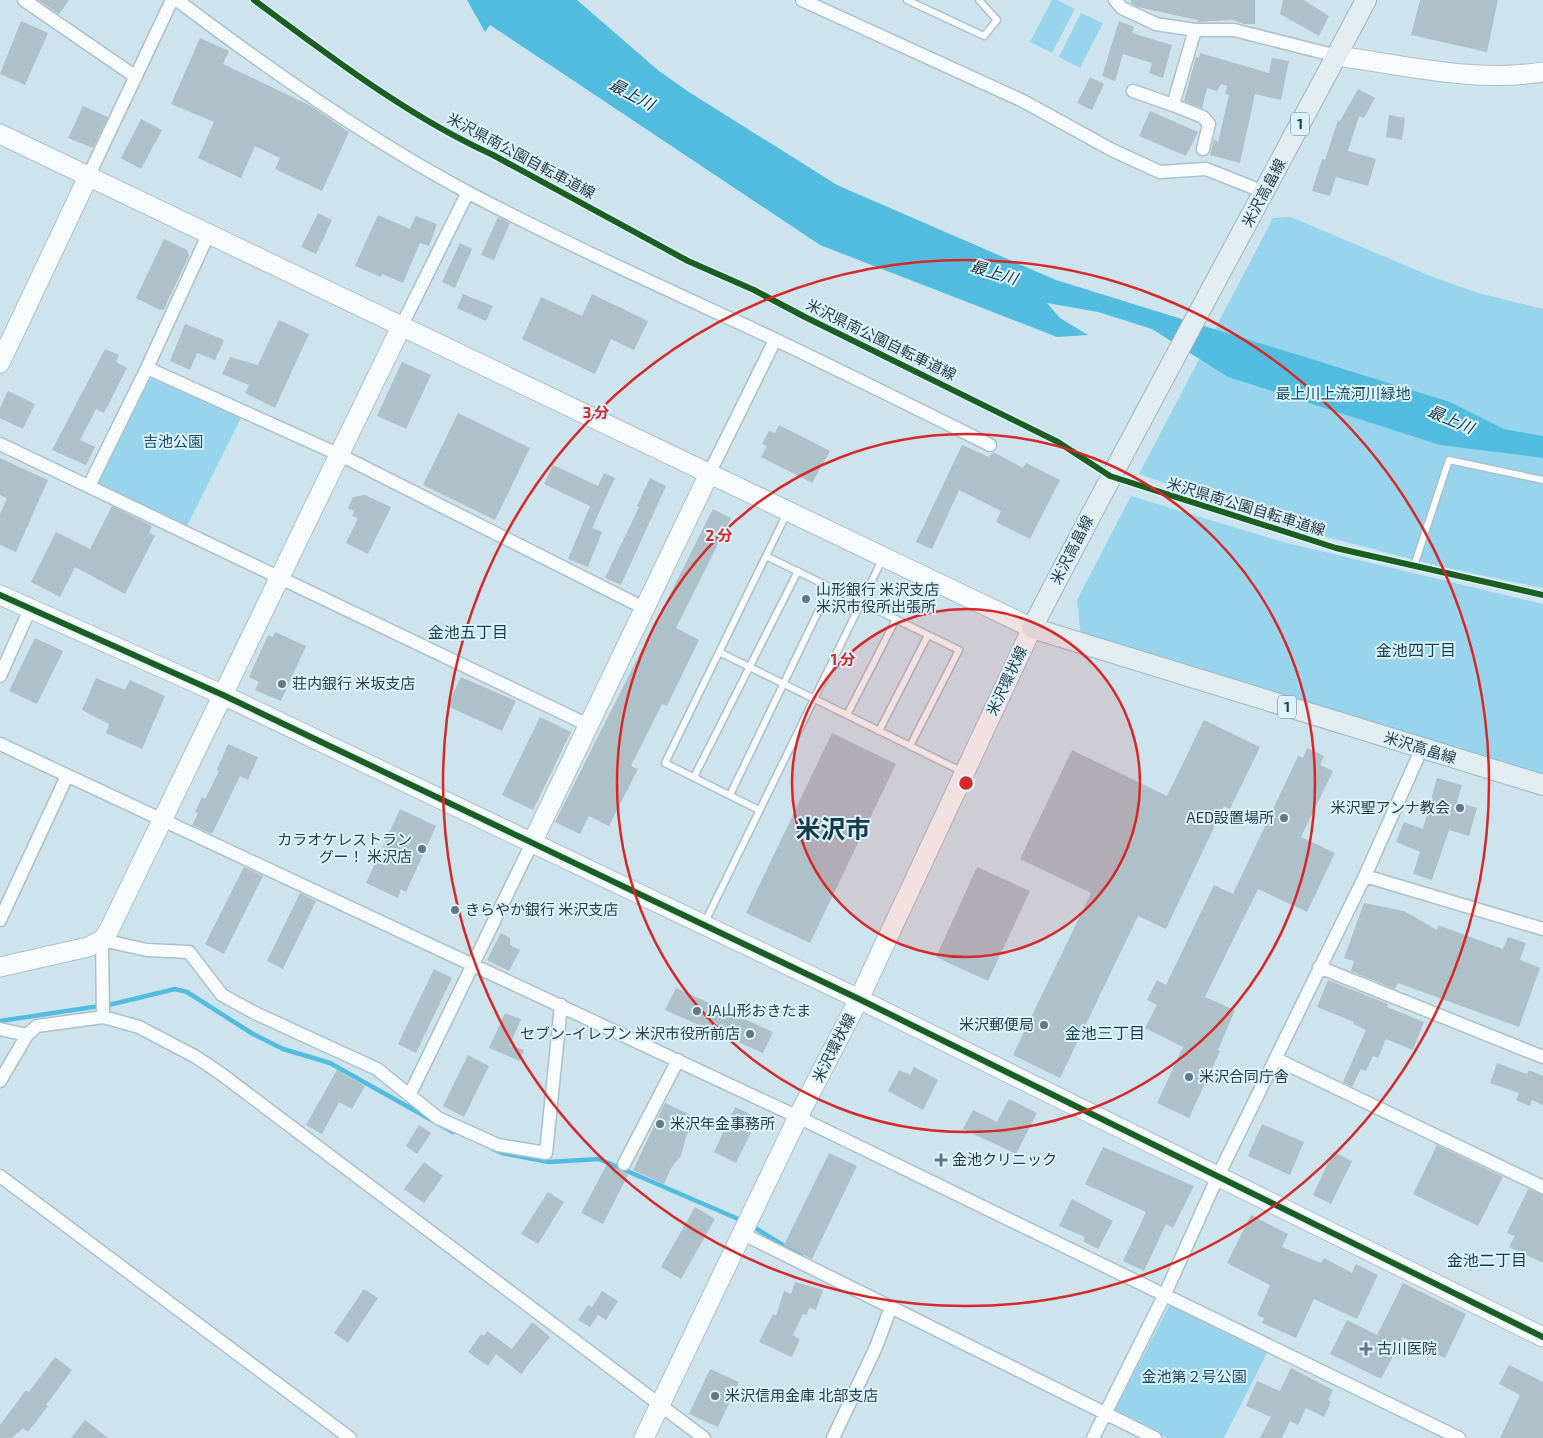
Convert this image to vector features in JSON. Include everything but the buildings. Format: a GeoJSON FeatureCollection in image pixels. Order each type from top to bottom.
{"type":"FeatureCollection","features":[{"type":"Feature","properties":{"kind":"main road","name":"米沢高畠線"},"geometry":{"type":"LineString","coordinates":[[1366,0],[1255,211],[1120,459],[1032,628],[1543,785]]}},
{"type":"Feature","properties":{"kind":"street"},"geometry":{"type":"LineString","coordinates":[[24,0],[136,77]]}},
{"type":"Feature","properties":{"kind":"street"},"geometry":{"type":"LineString","coordinates":[[0,363],[172,0]]}},
{"type":"Feature","properties":{"kind":"street"},"geometry":{"type":"LineString","coordinates":[[177,0],[237,46],[377,138],[468,192],[588,252],[775,340],[990,445]]}},
{"type":"Feature","properties":{"kind":"street"},"geometry":{"type":"LineString","coordinates":[[802,0],[1023,101],[1112,150],[1160,172],[1206,169],[1264,192]]}},
{"type":"Feature","properties":{"kind":"street"},"geometry":{"type":"LineString","coordinates":[[1115,0],[1122,8],[1156,24],[1195,30],[1234,30],[1337,56],[1463,74],[1519,76],[1543,72]]}},
{"type":"Feature","properties":{"kind":"street"},"geometry":{"type":"LineString","coordinates":[[1173,105],[1195,30]]}},
{"type":"Feature","properties":{"kind":"street"},"geometry":{"type":"LineString","coordinates":[[1133,91],[1203,117],[1209,124],[1203,149]]}},
{"type":"Feature","properties":{"kind":"street"},"geometry":{"type":"LineString","coordinates":[[0,134],[1032,628]]}},
{"type":"Feature","properties":{"kind":"street"},"geometry":{"type":"LineString","coordinates":[[0,966],[88,947],[102,940],[109,930],[468,192]]}},
{"type":"Feature","properties":{"kind":"street"},"geometry":{"type":"LineString","coordinates":[[88,486],[147,368],[208,235]]}},
{"type":"Feature","properties":{"kind":"street"},"geometry":{"type":"LineString","coordinates":[[410,1094],[775,340]]}},
{"type":"Feature","properties":{"kind":"street"},"geometry":{"type":"LineString","coordinates":[[147,368],[340,455],[644,608]]}},
{"type":"Feature","properties":{"kind":"street"},"geometry":{"type":"LineString","coordinates":[[0,444],[588,725]]}},
{"type":"Feature","properties":{"kind":"street"},"geometry":{"type":"LineString","coordinates":[[0,595],[223,695],[858,999],[1543,1337]]}},
{"type":"Feature","properties":{"kind":"street"},"geometry":{"type":"LineString","coordinates":[[0,676],[30,609]]}},
{"type":"Feature","properties":{"kind":"street","name":"米沢環状線"},"geometry":{"type":"LineString","coordinates":[[644,1438],[798,1118],[858,999],[1032,628]]}},
{"type":"Feature","properties":{"kind":"street"},"geometry":{"type":"LineString","coordinates":[[0,744],[678,1060],[1165,1294],[1451,1436]]}},
{"type":"Feature","properties":{"kind":"street"},"geometry":{"type":"LineString","coordinates":[[1094,1438],[1165,1294],[1218,1176],[1365,876],[1422,748]]}},
{"type":"Feature","properties":{"kind":"street"},"geometry":{"type":"LineString","coordinates":[[0,920],[67,776]]}},
{"type":"Feature","properties":{"kind":"street"},"geometry":{"type":"LineString","coordinates":[[1365,876],[1543,929]]}},
{"type":"Feature","properties":{"kind":"street"},"geometry":{"type":"LineString","coordinates":[[102,940],[103,1017]]}},
{"type":"Feature","properties":{"kind":"street"},"geometry":{"type":"LineString","coordinates":[[102,940],[147,950],[189,952],[222,994],[255,1013],[378,1069],[438,1118],[498,1145],[546,1153],[561,1005]]}},
{"type":"Feature","properties":{"kind":"street"},"geometry":{"type":"LineString","coordinates":[[1319,968],[1543,1057]]}},
{"type":"Feature","properties":{"kind":"street"},"geometry":{"type":"LineString","coordinates":[[0,1081],[27,1035],[37,1026],[103,1017],[139,1027],[196,1057],[220,1073],[659,1406],[704,1438]]}},
{"type":"Feature","properties":{"kind":"street"},"geometry":{"type":"LineString","coordinates":[[0,1029],[27,1035]]}},
{"type":"Feature","properties":{"kind":"street"},"geometry":{"type":"LineString","coordinates":[[1276,1059],[1543,1187]]}},
{"type":"Feature","properties":{"kind":"street"},"geometry":{"type":"LineString","coordinates":[[624,1164],[678,1060]]}},
{"type":"Feature","properties":{"kind":"street"},"geometry":{"type":"LineString","coordinates":[[0,1176],[350,1438]]}},
{"type":"Feature","properties":{"kind":"street"},"geometry":{"type":"LineString","coordinates":[[743,1234],[1155,1438]]}},
{"type":"Feature","properties":{"kind":"street"},"geometry":{"type":"LineString","coordinates":[[833,1438],[876,1347],[891,1307]]}},
{"type":"Feature","properties":{"kind":"lane"},"geometry":{"type":"LineString","coordinates":[[907,0],[984,36],[997,20],[979,0]]}},
{"type":"Feature","properties":{"kind":"lane"},"geometry":{"type":"LineString","coordinates":[[1414,566],[1449,460],[1543,480]]}},
{"type":"Feature","properties":{"kind":"lane"},"geometry":{"type":"LineString","coordinates":[[759,810],[665,763],[788,512]]}},
{"type":"Feature","properties":{"kind":"lane"},"geometry":{"type":"LineString","coordinates":[[766,556],[959,650],[910,746]]}},
{"type":"Feature","properties":{"kind":"lane"},"geometry":{"type":"LineString","coordinates":[[703,925],[883,557]]}},
{"type":"Feature","properties":{"kind":"lane"},"geometry":{"type":"LineString","coordinates":[[694,777],[798,571]]}},
{"type":"Feature","properties":{"kind":"lane"},"geometry":{"type":"LineString","coordinates":[[730,795],[830,587]]}},
{"type":"Feature","properties":{"kind":"lane"},"geometry":{"type":"LineString","coordinates":[[847,715],[896,619]]}},
{"type":"Feature","properties":{"kind":"lane"},"geometry":{"type":"LineString","coordinates":[[879,731],[928,634]]}},
{"type":"Feature","properties":{"kind":"lane"},"geometry":{"type":"LineString","coordinates":[[719,652],[964,773]]}},
{"type":"Feature","properties":{"kind":"green space"},"geometry":{"type":"Polygon","coordinates":[[[1052,0],[1057,0],[1075,9],[1052,53],[1030,42],[1052,0]]]}},
{"type":"Feature","properties":{"kind":"green space"},"geometry":{"type":"Polygon","coordinates":[[[1081,13],[1103,23],[1080,68],[1059,57],[1081,13]]]}},
{"type":"Feature","properties":{"kind":"green space","name":"最上川上流河川緑地"},"geometry":{"type":"Polygon","coordinates":[[[1291,217],[1428,275],[1475,292],[1543,309],[1543,588],[1442,567],[1284,526],[1139,474],[1273,218],[1291,217]]]}},
{"type":"Feature","properties":{"kind":"green space","name":"吉池公園"},"geometry":{"type":"Polygon","coordinates":[[[150,373],[242,416],[186,528],[96,484],[150,373]]]}},
{"type":"Feature","properties":{"kind":"green space"},"geometry":{"type":"Polygon","coordinates":[[[1131,496],[1283,542],[1543,604],[1543,774],[1081,637],[1077,600],[1131,496]]]}},
{"type":"Feature","properties":{"kind":"green space","name":"金池第２号公園"},"geometry":{"type":"Polygon","coordinates":[[[1171,1302],[1268,1351],[1224,1438],[1167,1438],[1114,1412],[1171,1302]]]}},
{"type":"Feature","properties":{"kind":"water","name":"最上川"},"geometry":{"type":"Polygon","coordinates":[[[467,0],[577,0],[659,71],[689,92],[837,185],[1056,280],[1450,402],[1504,429],[1543,436],[1543,458],[1440,445],[1228,377],[1152,329],[1098,312],[1047,303],[1060,318],[1088,335],[1057,337],[820,245],[490,25],[485,32],[467,0]]]}},
{"type":"Feature","properties":{"kind":"waterway"},"geometry":{"type":"LineString","coordinates":[[0,1021],[113,1004],[175,989],[187,992],[253,1034],[283,1049],[330,1063],[453,1132]]}},
{"type":"Feature","properties":{"kind":"waterway"},"geometry":{"type":"LineString","coordinates":[[493,1149],[502,1153],[549,1162],[599,1159],[743,1221]]}},
{"type":"Feature","properties":{"kind":"waterway"},"geometry":{"type":"LineString","coordinates":[[752,1226],[801,1256]]}},
{"type":"Feature","properties":{"kind":"cycle path","name":"米沢県南公園自転車道線"},"geometry":{"type":"LineString","coordinates":[[254,0],[370,84],[430,122],[688,261],[754,290],[1058,442],[1110,476],[1336,548],[1543,595]]}},
{"type":"Feature","properties":{"kind":"cycle path"},"geometry":{"type":"LineString","coordinates":[[0,595],[223,695],[859,999],[1543,1337]]}},
{"type":"Feature","properties":{"kind":"place","name":"山形銀行 米沢支店 米沢市役所出張所"},"geometry":{"type":"Point","coordinates":[806,599]}},
{"type":"Feature","properties":{"kind":"place","name":"荘内銀行 米坂支店"},"geometry":{"type":"Point","coordinates":[282,684]}},
{"type":"Feature","properties":{"kind":"place","name":"米沢聖アンナ教会"},"geometry":{"type":"Point","coordinates":[1460,808]}},
{"type":"Feature","properties":{"kind":"place","name":"AED設置場所"},"geometry":{"type":"Point","coordinates":[1284,818]}},
{"type":"Feature","properties":{"kind":"place","name":"カラオケレストラン グー！ 米沢店"},"geometry":{"type":"Point","coordinates":[422,849]}},
{"type":"Feature","properties":{"kind":"place","name":"きらやか銀行 米沢支店"},"geometry":{"type":"Point","coordinates":[455,910]}},
{"type":"Feature","properties":{"kind":"place","name":"JA山形おきたま"},"geometry":{"type":"Point","coordinates":[697,1011]}},
{"type":"Feature","properties":{"kind":"place","name":"米沢郵便局"},"geometry":{"type":"Point","coordinates":[1044,1025]}},
{"type":"Feature","properties":{"kind":"place","name":"セブン-イレブン 米沢市役所前店"},"geometry":{"type":"Point","coordinates":[750,1034]}},
{"type":"Feature","properties":{"kind":"place","name":"米沢合同庁舎"},"geometry":{"type":"Point","coordinates":[1189,1077]}},
{"type":"Feature","properties":{"kind":"place","name":"米沢年金事務所"},"geometry":{"type":"Point","coordinates":[660,1124]}},
{"type":"Feature","properties":{"kind":"place","name":"金池クリニック"},"geometry":{"type":"Point","coordinates":[941,1160]}},
{"type":"Feature","properties":{"kind":"place","name":"古川医院"},"geometry":{"type":"Point","coordinates":[1366,1349]}},
{"type":"Feature","properties":{"kind":"place","name":"米沢信用金庫 北部支店"},"geometry":{"type":"Point","coordinates":[715,1396]}},
{"type":"Feature","properties":{"kind":"district","name":"金池五丁目"},"geometry":{"type":"Point","coordinates":[468,632]}},
{"type":"Feature","properties":{"kind":"district","name":"金池四丁目"},"geometry":{"type":"Point","coordinates":[1416,650]}},
{"type":"Feature","properties":{"kind":"district","name":"米沢市"},"geometry":{"type":"Point","coordinates":[833,829]}},
{"type":"Feature","properties":{"kind":"district","name":"金池三丁目"},"geometry":{"type":"Point","coordinates":[1105,1033]}},
{"type":"Feature","properties":{"kind":"district","name":"金池二丁目"},"geometry":{"type":"Point","coordinates":[1487,1260]}}]}
